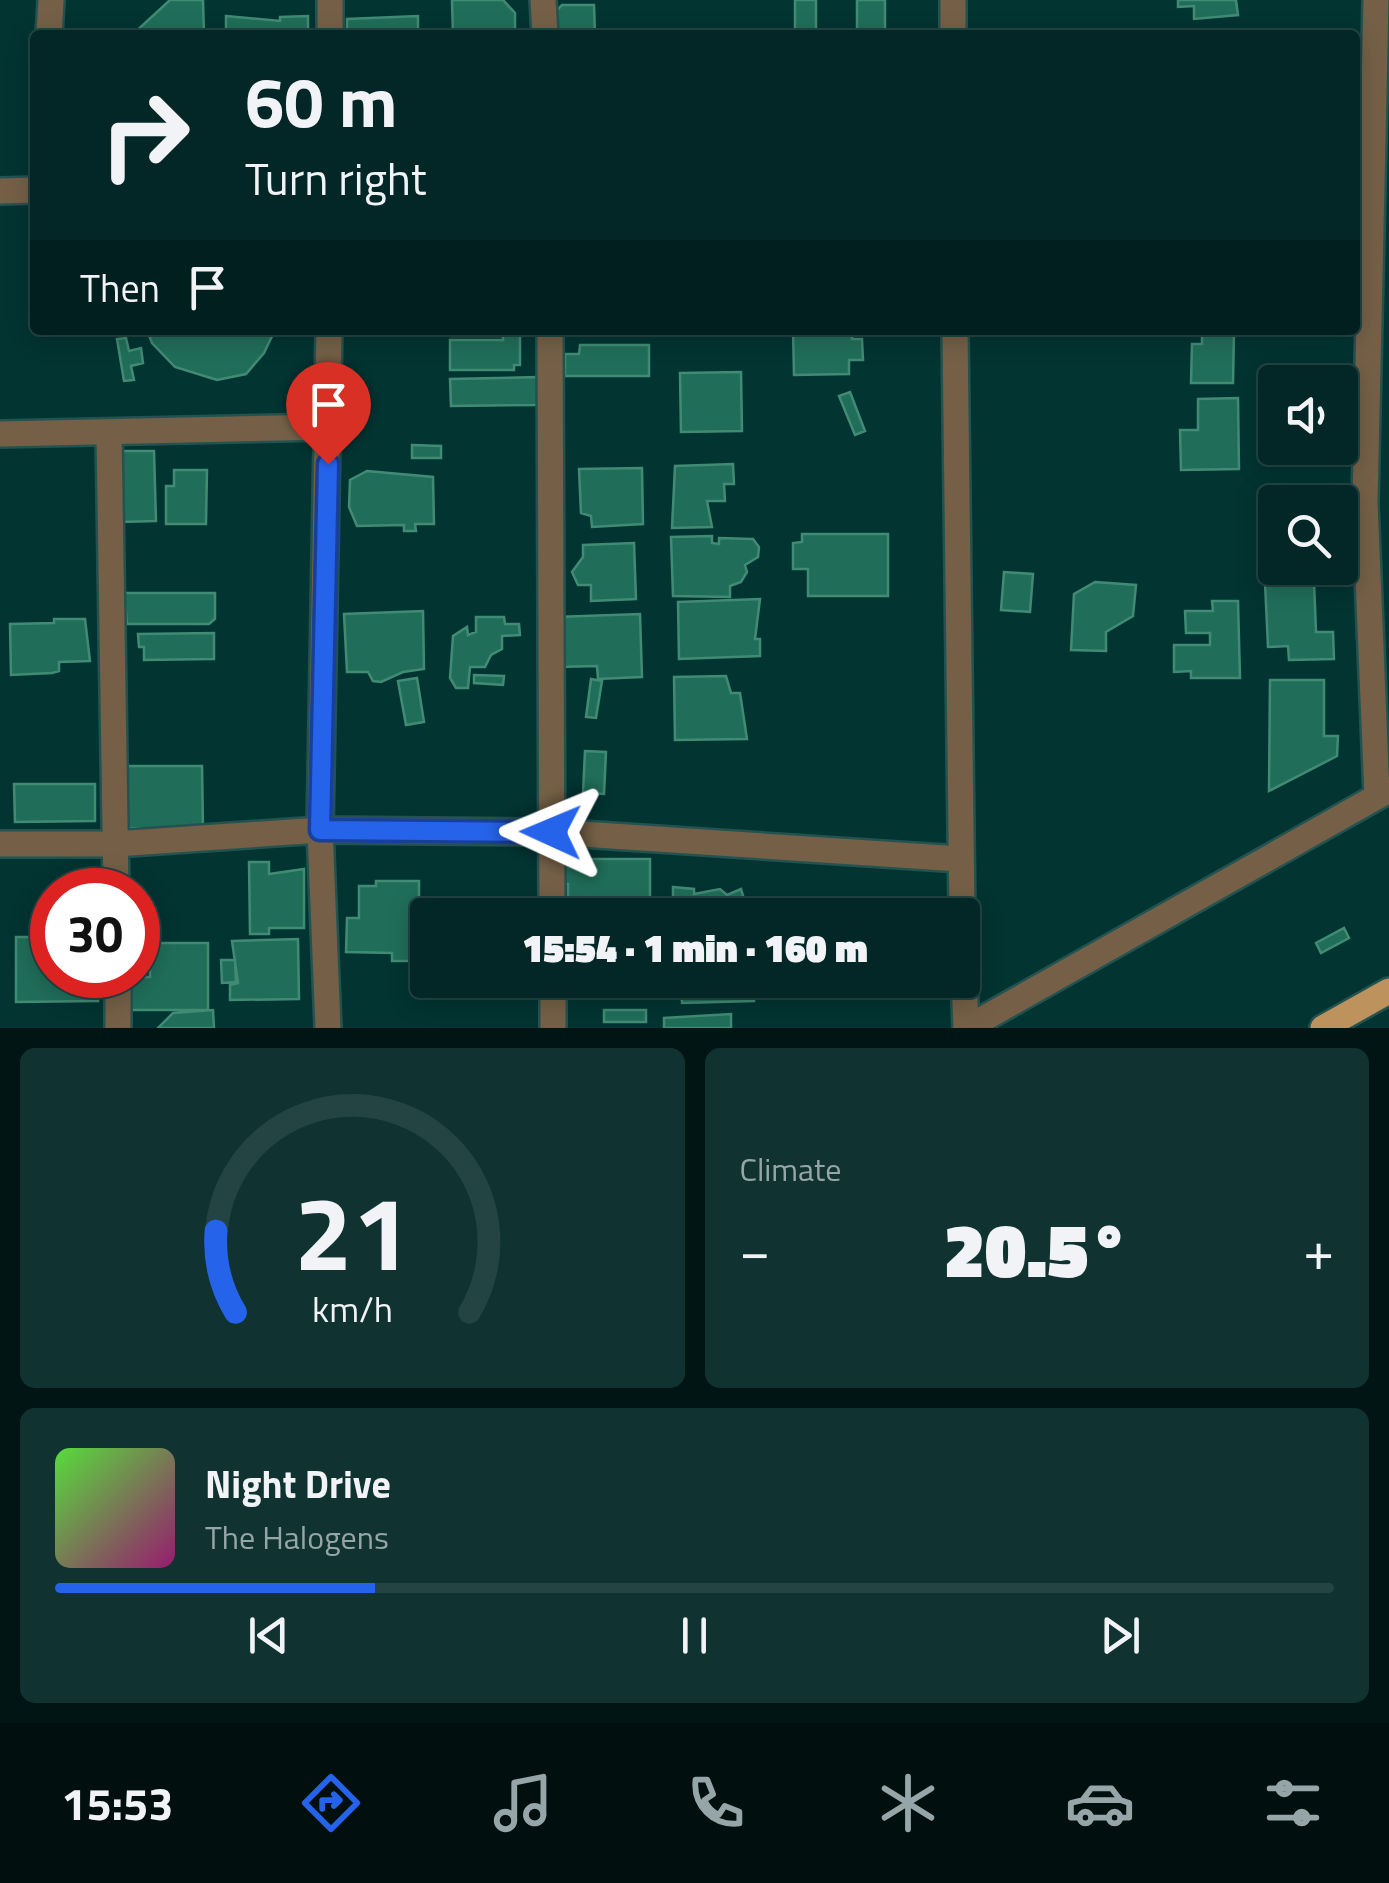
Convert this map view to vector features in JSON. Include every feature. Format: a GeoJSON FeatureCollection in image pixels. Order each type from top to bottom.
{"type":"FeatureCollection","features":[{"type":"Feature","properties":{"kind":"main road"},"geometry":{"type":"LineString","coordinates":[[1323,1028],[1389,990]]}},
{"type":"Feature","properties":{"kind":"street"},"geometry":{"type":"LineString","coordinates":[[49,30],[51,0]]}},
{"type":"Feature","properties":{"kind":"street"},"geometry":{"type":"LineString","coordinates":[[330,0],[330,30]]}},
{"type":"Feature","properties":{"kind":"street"},"geometry":{"type":"LineString","coordinates":[[544,0],[545,30]]}},
{"type":"Feature","properties":{"kind":"street"},"geometry":{"type":"LineString","coordinates":[[953,0],[953,30]]}},
{"type":"Feature","properties":{"kind":"street"},"geometry":{"type":"LineString","coordinates":[[965,998],[966,1028],[1383,793],[1366,503],[1376,0]]}},
{"type":"Feature","properties":{"kind":"street"},"geometry":{"type":"LineString","coordinates":[[0,191],[30,190]]}},
{"type":"Feature","properties":{"kind":"street"},"geometry":{"type":"LineString","coordinates":[[328,1028],[320,830],[329,335]]}},
{"type":"Feature","properties":{"kind":"street"},"geometry":{"type":"LineString","coordinates":[[550,335],[552,898]]}},
{"type":"Feature","properties":{"kind":"street"},"geometry":{"type":"LineString","coordinates":[[955,335],[961,898]]}},
{"type":"Feature","properties":{"kind":"street"},"geometry":{"type":"LineString","coordinates":[[0,434],[329,428]]}},
{"type":"Feature","properties":{"kind":"street"},"geometry":{"type":"LineString","coordinates":[[109,432],[116,868]]}},
{"type":"Feature","properties":{"kind":"street"},"geometry":{"type":"LineString","coordinates":[[0,844],[116,844],[320,830],[551,832],[960,859]]}},
{"type":"Feature","properties":{"kind":"street"},"geometry":{"type":"LineString","coordinates":[[118,998],[118,1028]]}},
{"type":"Feature","properties":{"kind":"street"},"geometry":{"type":"LineString","coordinates":[[552,998],[553,1028]]}},
{"type":"Feature","properties":{"kind":"building"},"geometry":{"type":"Polygon","coordinates":[[[170,0],[203,0],[204,30],[137,30],[170,0]]]}},
{"type":"Feature","properties":{"kind":"building"},"geometry":{"type":"Polygon","coordinates":[[[452,0],[503,0],[515,13],[515,30],[453,30],[452,0]]]}},
{"type":"Feature","properties":{"kind":"building"},"geometry":{"type":"Polygon","coordinates":[[[795,0],[816,0],[816,30],[795,30],[795,0]]]}},
{"type":"Feature","properties":{"kind":"building"},"geometry":{"type":"Polygon","coordinates":[[[857,0],[885,0],[885,30],[857,30],[857,0]]]}},
{"type":"Feature","properties":{"kind":"building"},"geometry":{"type":"Polygon","coordinates":[[[1178,0],[1236,0],[1238,15],[1194,19],[1194,6],[1178,7],[1178,0]]]}},
{"type":"Feature","properties":{"kind":"building"},"geometry":{"type":"Polygon","coordinates":[[[562,5],[594,5],[595,30],[556,30],[557,10],[562,5]]]}},
{"type":"Feature","properties":{"kind":"building"},"geometry":{"type":"Polygon","coordinates":[[[226,16],[280,21],[280,17],[308,16],[308,30],[226,30],[226,16]]]}},
{"type":"Feature","properties":{"kind":"building"},"geometry":{"type":"Polygon","coordinates":[[[418,16],[418,30],[347,30],[347,19],[418,16]]]}},
{"type":"Feature","properties":{"kind":"building"},"geometry":{"type":"Polygon","coordinates":[[[149,335],[273,335],[264,353],[246,374],[217,380],[175,367],[149,335]]]}},
{"type":"Feature","properties":{"kind":"building"},"geometry":{"type":"Polygon","coordinates":[[[503,335],[520,335],[520,365],[514,365],[514,370],[450,370],[450,340],[503,340],[503,335]]]}},
{"type":"Feature","properties":{"kind":"building"},"geometry":{"type":"Polygon","coordinates":[[[793,335],[852,335],[852,339],[862,339],[863,360],[849,360],[849,374],[794,375],[793,335]]]}},
{"type":"Feature","properties":{"kind":"building"},"geometry":{"type":"Polygon","coordinates":[[[1202,335],[1234,335],[1233,383],[1191,383],[1192,344],[1202,344],[1202,335]]]}},
{"type":"Feature","properties":{"kind":"building"},"geometry":{"type":"Polygon","coordinates":[[[126,338],[129,351],[141,348],[143,363],[131,366],[134,380],[124,381],[117,339],[126,338]]]}},
{"type":"Feature","properties":{"kind":"building"},"geometry":{"type":"Polygon","coordinates":[[[580,345],[649,345],[649,376],[565,376],[565,354],[579,354],[580,345]]]}},
{"type":"Feature","properties":{"kind":"building"},"geometry":{"type":"Polygon","coordinates":[[[741,372],[742,431],[681,432],[680,373],[741,372]]]}},
{"type":"Feature","properties":{"kind":"building"},"geometry":{"type":"Polygon","coordinates":[[[538,377],[538,405],[451,406],[450,379],[538,377]]]}},
{"type":"Feature","properties":{"kind":"building"},"geometry":{"type":"Polygon","coordinates":[[[850,392],[865,431],[855,435],[839,396],[850,392]]]}},
{"type":"Feature","properties":{"kind":"building"},"geometry":{"type":"Polygon","coordinates":[[[1238,398],[1239,469],[1181,470],[1180,430],[1198,430],[1198,399],[1238,398]]]}},
{"type":"Feature","properties":{"kind":"building"},"geometry":{"type":"Polygon","coordinates":[[[412,445],[441,446],[441,458],[412,458],[412,445]]]}},
{"type":"Feature","properties":{"kind":"building"},"geometry":{"type":"Polygon","coordinates":[[[119,451],[154,451],[156,521],[121,522],[119,451]]]}},
{"type":"Feature","properties":{"kind":"building"},"geometry":{"type":"Polygon","coordinates":[[[733,464],[734,484],[724,484],[725,501],[707,501],[712,527],[672,528],[675,466],[733,464]]]}},
{"type":"Feature","properties":{"kind":"building"},"geometry":{"type":"Polygon","coordinates":[[[642,468],[643,524],[592,527],[591,516],[581,513],[579,469],[642,468]]]}},
{"type":"Feature","properties":{"kind":"building"},"geometry":{"type":"Polygon","coordinates":[[[174,470],[207,470],[206,524],[166,524],[166,486],[174,486],[174,470]]]}},
{"type":"Feature","properties":{"kind":"building"},"geometry":{"type":"Polygon","coordinates":[[[367,471],[433,477],[434,524],[415,524],[416,531],[404,531],[404,525],[357,526],[349,507],[350,480],[367,471]]]}},
{"type":"Feature","properties":{"kind":"building"},"geometry":{"type":"Polygon","coordinates":[[[802,534],[888,534],[888,596],[808,596],[808,569],[793,569],[793,543],[802,542],[802,534]]]}},
{"type":"Feature","properties":{"kind":"building"},"geometry":{"type":"Polygon","coordinates":[[[712,536],[712,543],[719,544],[719,538],[753,539],[759,547],[758,557],[745,565],[747,572],[741,582],[730,586],[730,597],[673,596],[671,537],[712,536]]]}},
{"type":"Feature","properties":{"kind":"building"},"geometry":{"type":"Polygon","coordinates":[[[634,543],[636,599],[591,601],[591,585],[578,585],[572,572],[583,557],[583,545],[634,543]]]}},
{"type":"Feature","properties":{"kind":"building"},"geometry":{"type":"Polygon","coordinates":[[[1004,572],[1033,574],[1030,612],[1001,610],[1004,572]]]}},
{"type":"Feature","properties":{"kind":"building"},"geometry":{"type":"Polygon","coordinates":[[[1095,582],[1136,585],[1133,616],[1106,632],[1106,651],[1071,650],[1074,594],[1095,582]]]}},
{"type":"Feature","properties":{"kind":"building"},"geometry":{"type":"Polygon","coordinates":[[[1265,585],[1314,585],[1316,632],[1333,632],[1334,659],[1289,660],[1288,646],[1268,647],[1265,585]]]}},
{"type":"Feature","properties":{"kind":"building"},"geometry":{"type":"Polygon","coordinates":[[[124,593],[215,593],[215,619],[209,624],[127,624],[124,593]]]}},
{"type":"Feature","properties":{"kind":"building"},"geometry":{"type":"Polygon","coordinates":[[[760,599],[755,639],[760,639],[760,656],[679,659],[678,602],[760,599]]]}},
{"type":"Feature","properties":{"kind":"building"},"geometry":{"type":"Polygon","coordinates":[[[1212,601],[1238,601],[1240,678],[1191,678],[1191,671],[1174,672],[1174,645],[1210,645],[1210,633],[1186,633],[1185,611],[1213,611],[1212,601]]]}},
{"type":"Feature","properties":{"kind":"building"},"geometry":{"type":"Polygon","coordinates":[[[423,611],[424,669],[403,672],[381,682],[373,681],[368,672],[347,672],[344,614],[423,611]]]}},
{"type":"Feature","properties":{"kind":"building"},"geometry":{"type":"Polygon","coordinates":[[[640,614],[642,677],[598,679],[597,666],[558,667],[556,617],[640,614]]]}},
{"type":"Feature","properties":{"kind":"building"},"geometry":{"type":"Polygon","coordinates":[[[476,617],[504,617],[505,624],[519,624],[520,635],[502,636],[502,649],[491,655],[485,667],[470,667],[468,688],[456,688],[450,678],[453,636],[467,627],[468,635],[476,632],[476,617]]]}},
{"type":"Feature","properties":{"kind":"building"},"geometry":{"type":"Polygon","coordinates":[[[54,619],[85,619],[90,661],[59,662],[59,671],[52,673],[11,675],[10,624],[54,623],[54,619]]]}},
{"type":"Feature","properties":{"kind":"building"},"geometry":{"type":"Polygon","coordinates":[[[214,633],[214,659],[144,660],[144,647],[139,647],[138,634],[214,633]]]}},
{"type":"Feature","properties":{"kind":"building"},"geometry":{"type":"Polygon","coordinates":[[[474,675],[504,676],[503,685],[474,683],[474,675]]]}},
{"type":"Feature","properties":{"kind":"building"},"geometry":{"type":"Polygon","coordinates":[[[726,676],[731,693],[740,693],[747,739],[675,740],[674,677],[726,676]]]}},
{"type":"Feature","properties":{"kind":"building"},"geometry":{"type":"Polygon","coordinates":[[[417,678],[424,722],[406,725],[398,681],[417,678]]]}},
{"type":"Feature","properties":{"kind":"building"},"geometry":{"type":"Polygon","coordinates":[[[591,679],[602,681],[596,718],[586,717],[591,679]]]}},
{"type":"Feature","properties":{"kind":"building"},"geometry":{"type":"Polygon","coordinates":[[[1270,680],[1324,680],[1324,736],[1338,736],[1337,756],[1269,791],[1270,680]]]}},
{"type":"Feature","properties":{"kind":"building"},"geometry":{"type":"Polygon","coordinates":[[[585,751],[606,752],[604,794],[583,793],[585,751]]]}},
{"type":"Feature","properties":{"kind":"building"},"geometry":{"type":"Polygon","coordinates":[[[127,766],[202,766],[203,829],[126,828],[127,766]]]}},
{"type":"Feature","properties":{"kind":"building"},"geometry":{"type":"Polygon","coordinates":[[[14,784],[95,784],[95,821],[15,822],[14,784]]]}},
{"type":"Feature","properties":{"kind":"building"},"geometry":{"type":"Polygon","coordinates":[[[561,859],[650,859],[650,898],[568,898],[568,884],[562,884],[561,859]]]}},
{"type":"Feature","properties":{"kind":"building"},"geometry":{"type":"Polygon","coordinates":[[[249,862],[269,862],[269,874],[304,869],[304,928],[269,928],[269,934],[250,934],[249,862]]]}},
{"type":"Feature","properties":{"kind":"building"},"geometry":{"type":"Polygon","coordinates":[[[376,881],[419,881],[419,898],[410,898],[410,961],[392,961],[392,953],[346,952],[347,918],[359,918],[359,886],[376,886],[376,881]]]}},
{"type":"Feature","properties":{"kind":"building"},"geometry":{"type":"Polygon","coordinates":[[[673,887],[694,889],[694,894],[720,889],[727,895],[741,889],[744,898],[673,898],[673,887]]]}},
{"type":"Feature","properties":{"kind":"building"},"geometry":{"type":"Polygon","coordinates":[[[1344,928],[1349,938],[1321,953],[1316,943],[1344,928]]]}},
{"type":"Feature","properties":{"kind":"building"},"geometry":{"type":"Polygon","coordinates":[[[16,937],[30,937],[30,998],[98,998],[98,1001],[16,1002],[16,937]]]}},
{"type":"Feature","properties":{"kind":"building"},"geometry":{"type":"Polygon","coordinates":[[[298,939],[299,999],[230,1000],[230,985],[238,983],[232,941],[298,939]]]}},
{"type":"Feature","properties":{"kind":"building"},"geometry":{"type":"Polygon","coordinates":[[[160,943],[208,943],[208,1010],[125,1010],[125,998],[160,998],[160,943]]]}},
{"type":"Feature","properties":{"kind":"building"},"geometry":{"type":"Polygon","coordinates":[[[221,960],[235,960],[236,982],[222,983],[221,960]]]}},
{"type":"Feature","properties":{"kind":"building"},"geometry":{"type":"Polygon","coordinates":[[[682,998],[754,998],[754,1001],[682,1003],[682,998]]]}},
{"type":"Feature","properties":{"kind":"building"},"geometry":{"type":"Polygon","coordinates":[[[213,1010],[214,1028],[158,1028],[173,1013],[213,1010]]]}},
{"type":"Feature","properties":{"kind":"building"},"geometry":{"type":"Polygon","coordinates":[[[604,1010],[646,1010],[646,1022],[604,1022],[604,1010]]]}},
{"type":"Feature","properties":{"kind":"building"},"geometry":{"type":"Polygon","coordinates":[[[731,1014],[731,1028],[664,1028],[664,1018],[731,1014]]]}},
{"type":"Feature","properties":{"kind":"route"},"geometry":{"type":"LineString","coordinates":[[328,464],[320,830],[551,832]]}}]}
